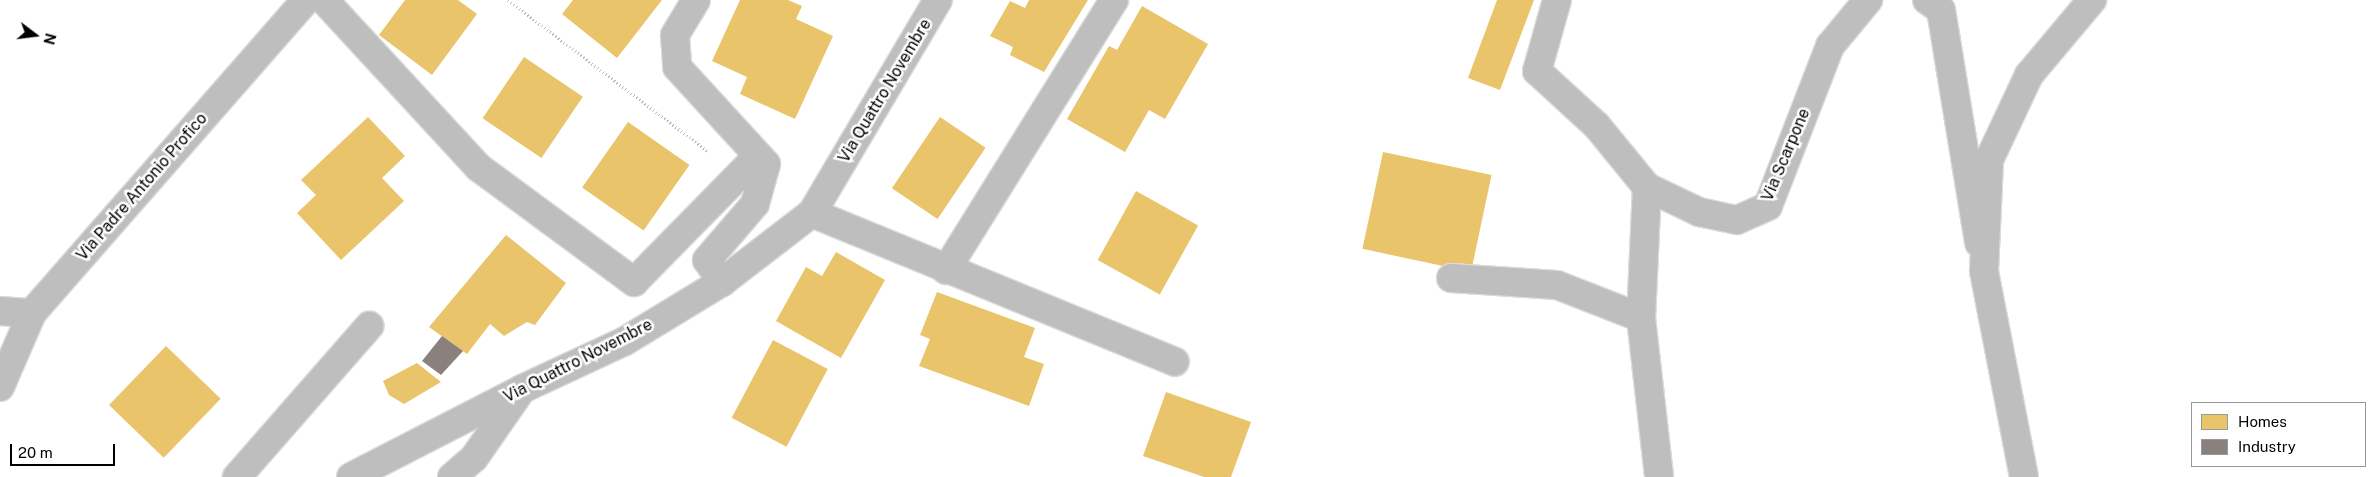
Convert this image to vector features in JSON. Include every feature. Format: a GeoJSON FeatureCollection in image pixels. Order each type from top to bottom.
{"type":"FeatureCollection","features":[{"type":"Feature","properties":{"kind":"street","name":"Via Padre Antonio Profico"},"geometry":{"type":"LineString","coordinates":[[0,387],[32,313],[306,0]]}},
{"type":"Feature","properties":{"kind":"street"},"geometry":{"type":"LineString","coordinates":[[324,0],[478,167],[634,282],[758,156]]}},
{"type":"Feature","properties":{"kind":"street"},"geometry":{"type":"LineString","coordinates":[[696,0],[676,35],[676,66],[766,164],[755,204],[707,260],[722,282]]}},
{"type":"Feature","properties":{"kind":"street","name":"Via Quattro Novembre"},"geometry":{"type":"LineString","coordinates":[[351,477],[522,389],[625,340],[722,282],[812,213],[938,0]]}},
{"type":"Feature","properties":{"kind":"street"},"geometry":{"type":"LineString","coordinates":[[946,270],[1114,0]]}},
{"type":"Feature","properties":{"kind":"street","name":"Via Scarpone"},"geometry":{"type":"LineString","coordinates":[[1557,0],[1537,71],[1597,126],[1647,187],[1699,212],[1737,220],[1768,206],[1830,46],[1868,0]]}},
{"type":"Feature","properties":{"kind":"street"},"geometry":{"type":"LineString","coordinates":[[1927,0],[1941,10],[1984,271],[2024,477]]}},
{"type":"Feature","properties":{"kind":"street"},"geometry":{"type":"LineString","coordinates":[[1984,271],[1989,160],[2029,75],[2092,0]]}},
{"type":"Feature","properties":{"kind":"street"},"geometry":{"type":"LineString","coordinates":[[1647,187],[1641,318],[1659,477]]}},
{"type":"Feature","properties":{"kind":"street"},"geometry":{"type":"LineString","coordinates":[[812,213],[946,270],[1175,362]]}},
{"type":"Feature","properties":{"kind":"street"},"geometry":{"type":"LineString","coordinates":[[1450,278],[1556,285],[1641,318]]}},
{"type":"Feature","properties":{"kind":"street"},"geometry":{"type":"LineString","coordinates":[[0,311],[32,313]]}},
{"type":"Feature","properties":{"kind":"street"},"geometry":{"type":"LineString","coordinates":[[236,477],[369,326]]}},
{"type":"Feature","properties":{"kind":"street"},"geometry":{"type":"LineString","coordinates":[[452,477],[474,458],[522,389]]}},
{"type":"Feature","properties":{"kind":"path"},"geometry":{"type":"LineString","coordinates":[[508,0],[705,150]]}},
{"type":"Feature","properties":{"kind":"building: Homes"},"geometry":{"type":"Polygon","coordinates":[[[405,0],[458,0],[477,14],[432,75],[379,35],[405,0]]]}},
{"type":"Feature","properties":{"kind":"building: Homes"},"geometry":{"type":"Polygon","coordinates":[[[573,0],[662,0],[617,58],[562,14],[573,0]]]}},
{"type":"Feature","properties":{"kind":"building: Homes"},"geometry":{"type":"Polygon","coordinates":[[[740,0],[788,0],[802,6],[796,19],[833,36],[795,119],[740,94],[747,77],[712,61],[740,0]]]}},
{"type":"Feature","properties":{"kind":"building: Homes"},"geometry":{"type":"Polygon","coordinates":[[[1029,0],[1088,0],[1044,72],[1010,55],[1013,47],[990,36],[1010,1],[1025,8],[1029,0]]]}},
{"type":"Feature","properties":{"kind":"building: Homes"},"geometry":{"type":"Polygon","coordinates":[[[1497,0],[1534,0],[1500,90],[1468,78],[1497,0]]]}},
{"type":"Feature","properties":{"kind":"building: Homes"},"geometry":{"type":"Polygon","coordinates":[[[1142,6],[1208,44],[1165,119],[1149,110],[1125,152],[1067,119],[1109,46],[1117,50],[1142,6]]]}},
{"type":"Feature","properties":{"kind":"building: Homes"},"geometry":{"type":"Polygon","coordinates":[[[524,57],[583,97],[541,158],[483,118],[524,57]]]}},
{"type":"Feature","properties":{"kind":"building: Homes"},"geometry":{"type":"Polygon","coordinates":[[[368,117],[405,156],[382,178],[404,201],[341,260],[297,213],[316,195],[301,180],[368,117]]]}},
{"type":"Feature","properties":{"kind":"building: Homes"},"geometry":{"type":"Polygon","coordinates":[[[940,117],[986,148],[938,219],[892,188],[940,117]]]}},
{"type":"Feature","properties":{"kind":"building: Homes"},"geometry":{"type":"Polygon","coordinates":[[[628,122],[689,165],[644,231],[582,188],[628,122]]]}},
{"type":"Feature","properties":{"kind":"building: Homes"},"geometry":{"type":"Polygon","coordinates":[[[1383,152],[1492,175],[1471,272],[1362,249],[1383,152]]]}},
{"type":"Feature","properties":{"kind":"building: Homes"},"geometry":{"type":"Polygon","coordinates":[[[1136,191],[1198,225],[1160,295],[1098,260],[1136,191]]]}},
{"type":"Feature","properties":{"kind":"building: Homes"},"geometry":{"type":"Polygon","coordinates":[[[506,235],[566,283],[535,325],[527,322],[504,336],[490,324],[467,354],[429,327],[506,235]]]}},
{"type":"Feature","properties":{"kind":"building: Homes"},"geometry":{"type":"Polygon","coordinates":[[[836,252],[885,280],[841,358],[776,321],[806,267],[822,276],[836,252]]]}},
{"type":"Feature","properties":{"kind":"building: Homes"},"geometry":{"type":"Polygon","coordinates":[[[937,292],[1035,328],[1024,357],[1044,364],[1029,406],[919,366],[930,339],[920,335],[937,292]]]}},
{"type":"Feature","properties":{"kind":"building: Homes"},"geometry":{"type":"Polygon","coordinates":[[[773,340],[828,369],[786,447],[732,418],[773,340]]]}},
{"type":"Feature","properties":{"kind":"building: Homes"},"geometry":{"type":"Polygon","coordinates":[[[166,346],[221,399],[164,458],[109,405],[166,346]]]}},
{"type":"Feature","properties":{"kind":"building: Homes"},"geometry":{"type":"Polygon","coordinates":[[[417,363],[441,382],[404,404],[389,395],[383,381],[417,363]]]}},
{"type":"Feature","properties":{"kind":"building: Homes"},"geometry":{"type":"Polygon","coordinates":[[[1166,392],[1251,422],[1231,477],[1204,477],[1143,456],[1166,392]]]}},
{"type":"Feature","properties":{"kind":"building: Industry"},"geometry":{"type":"Polygon","coordinates":[[[442,336],[463,351],[441,375],[422,361],[442,336]]]}}]}
